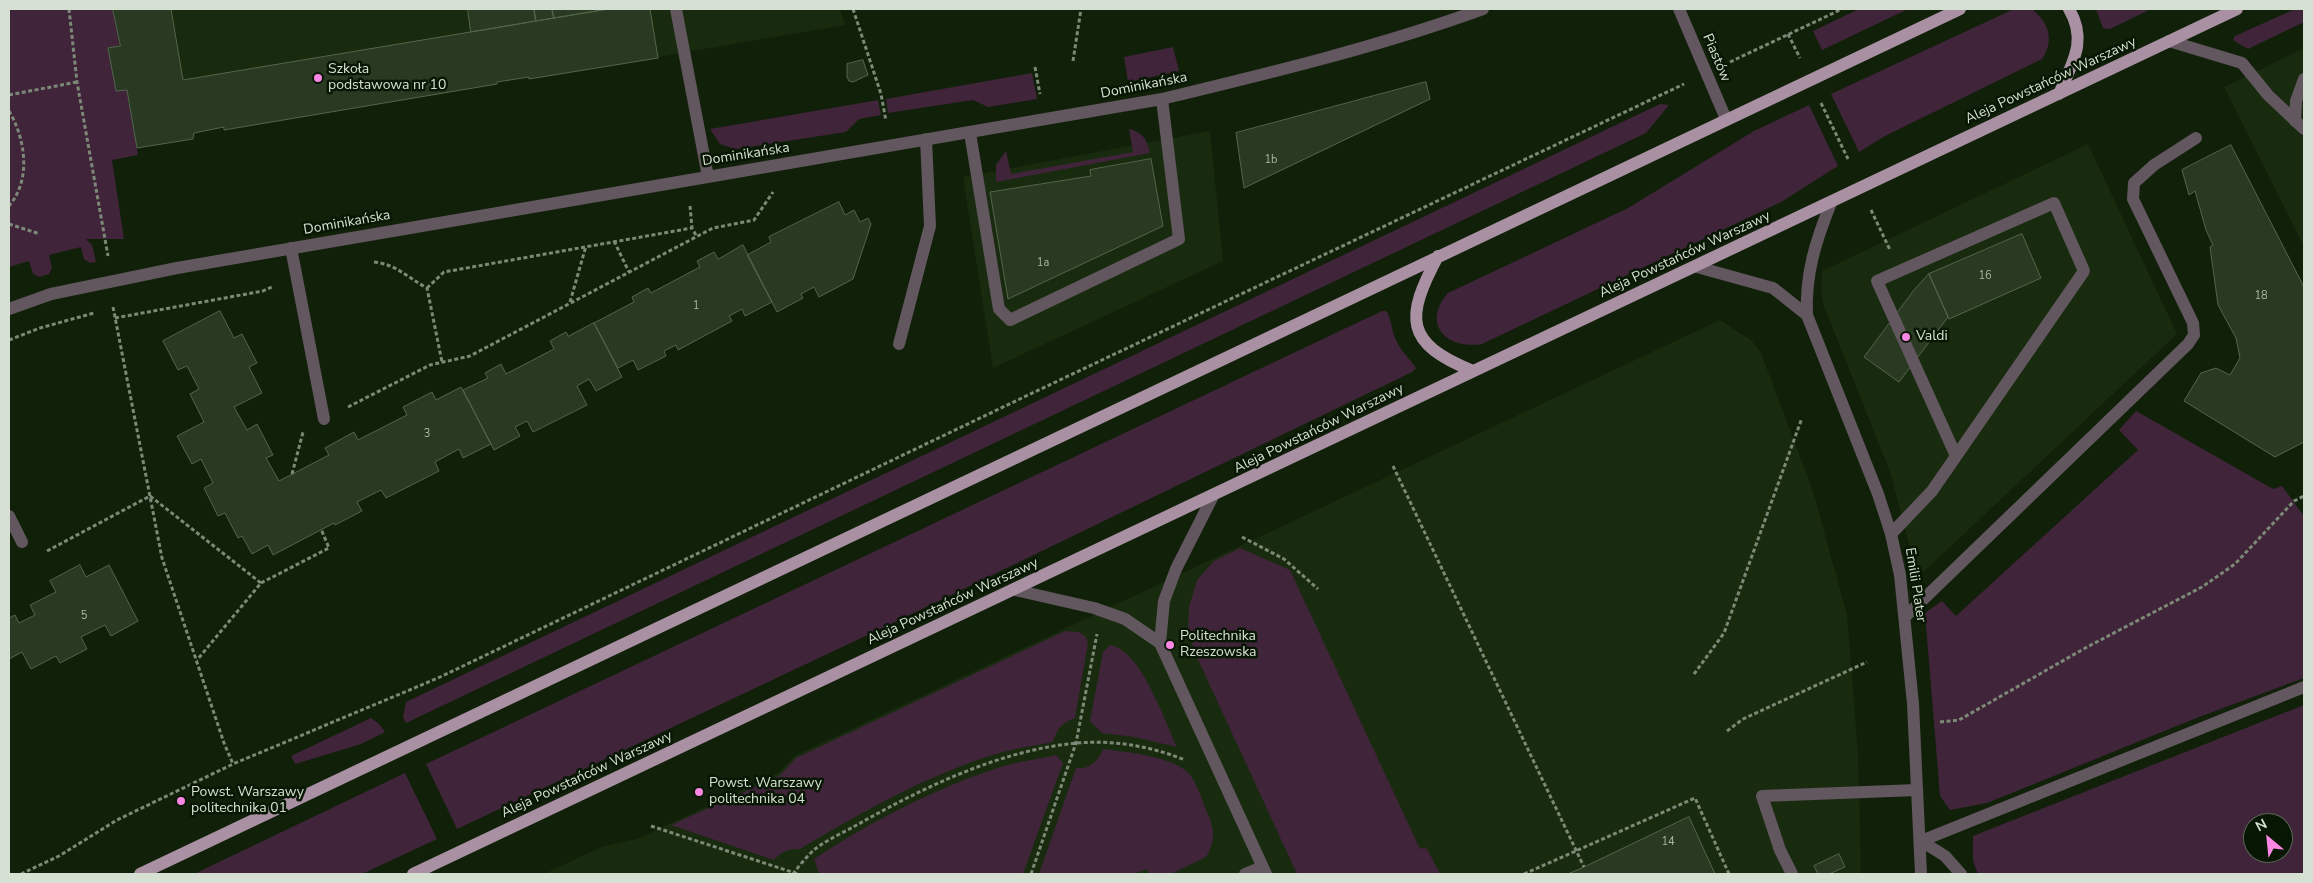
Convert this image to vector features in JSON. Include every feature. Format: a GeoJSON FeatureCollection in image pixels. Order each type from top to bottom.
{"type":"FeatureCollection","features":[{"type":"Feature","properties":{"kind":"main road"},"geometry":{"type":"LineString","coordinates":[[140,874],[1960,9]]}},
{"type":"Feature","properties":{"kind":"main road"},"geometry":{"type":"LineString","coordinates":[[2059,94],[2078,44],[2077,23],[2068,9]]}},
{"type":"Feature","properties":{"kind":"main road","name":"Aleja Powstańców Warszawy"},"geometry":{"type":"LineString","coordinates":[[413,874],[2238,9]]}},
{"type":"Feature","properties":{"kind":"main road"},"geometry":{"type":"LineString","coordinates":[[1438,256],[1418,300],[1416,318],[1421,337],[1432,351],[1447,361],[1473,372]]}},
{"type":"Feature","properties":{"kind":"street"},"geometry":{"type":"LineString","coordinates":[[676,9],[708,177]]}},
{"type":"Feature","properties":{"kind":"street","name":"Dominikańska"},"geometry":{"type":"LineString","coordinates":[[9,309],[51,294],[177,268],[1162,99],[1302,65],[1438,25],[1483,9]]}},
{"type":"Feature","properties":{"kind":"street","name":"Piastów"},"geometry":{"type":"LineString","coordinates":[[1679,9],[1726,119]]}},
{"type":"Feature","properties":{"kind":"street"},"geometry":{"type":"LineString","coordinates":[[2169,41],[2242,63],[2268,95],[2301,125]]}},
{"type":"Feature","properties":{"kind":"street"},"geometry":{"type":"LineString","coordinates":[[2301,125],[2296,101],[2304,79]]}},
{"type":"Feature","properties":{"kind":"street"},"geometry":{"type":"LineString","coordinates":[[970,132],[1000,309],[1010,320],[1179,240],[1162,99]]}},
{"type":"Feature","properties":{"kind":"street"},"geometry":{"type":"LineString","coordinates":[[1906,616],[2188,344],[2194,335],[2193,323],[2133,199],[2134,183],[2154,165],[2196,138]]}},
{"type":"Feature","properties":{"kind":"street"},"geometry":{"type":"LineString","coordinates":[[899,344],[930,226],[926,139]]}},
{"type":"Feature","properties":{"kind":"street","name":"Emilii Plater"},"geometry":{"type":"LineString","coordinates":[[1831,203],[1812,255],[1806,292],[1808,315],[1852,424],[1891,534],[1900,574],[1906,616],[1914,726],[1921,841],[1921,874]]}},
{"type":"Feature","properties":{"kind":"street"},"geometry":{"type":"LineString","coordinates":[[1891,534],[1932,491],[2084,271],[2054,203],[1877,281],[1956,456]]}},
{"type":"Feature","properties":{"kind":"street"},"geometry":{"type":"LineString","coordinates":[[291,248],[324,419]]}},
{"type":"Feature","properties":{"kind":"street"},"geometry":{"type":"LineString","coordinates":[[1697,267],[1773,288],[1808,315]]}},
{"type":"Feature","properties":{"kind":"street"},"geometry":{"type":"LineString","coordinates":[[1212,496],[1173,577],[1164,601],[1160,643],[1264,871],[1245,874]]}},
{"type":"Feature","properties":{"kind":"street"},"geometry":{"type":"LineString","coordinates":[[9,516],[22,542]]}},
{"type":"Feature","properties":{"kind":"street"},"geometry":{"type":"LineString","coordinates":[[1015,590],[1094,608],[1125,619],[1160,643]]}},
{"type":"Feature","properties":{"kind":"street"},"geometry":{"type":"LineString","coordinates":[[1921,841],[2304,687]]}},
{"type":"Feature","properties":{"kind":"street"},"geometry":{"type":"LineString","coordinates":[[1792,874],[1780,850],[1762,796],[1917,790]]}},
{"type":"Feature","properties":{"kind":"street"},"geometry":{"type":"LineString","coordinates":[[1921,841],[1945,856],[1961,874]]}},
{"type":"Feature","properties":{"kind":"path"},"geometry":{"type":"LineString","coordinates":[[69,9],[77,82],[109,262]]}},
{"type":"Feature","properties":{"kind":"path"},"geometry":{"type":"LineString","coordinates":[[853,9],[881,94],[884,114]]}},
{"type":"Feature","properties":{"kind":"path"},"geometry":{"type":"LineString","coordinates":[[1072,61],[1081,9]]}},
{"type":"Feature","properties":{"kind":"path"},"geometry":{"type":"LineString","coordinates":[[21,874],[59,856],[117,820],[233,764],[438,678],[1015,401],[1842,9]]}},
{"type":"Feature","properties":{"kind":"path"},"geometry":{"type":"LineString","coordinates":[[1788,34],[1801,60]]}},
{"type":"Feature","properties":{"kind":"path"},"geometry":{"type":"LineString","coordinates":[[1035,67],[1041,101]]}},
{"type":"Feature","properties":{"kind":"path"},"geometry":{"type":"LineString","coordinates":[[9,94],[77,82]]}},
{"type":"Feature","properties":{"kind":"path"},"geometry":{"type":"LineString","coordinates":[[1820,100],[1848,160]]}},
{"type":"Feature","properties":{"kind":"path"},"geometry":{"type":"LineString","coordinates":[[9,111],[19,128],[23,147],[23,166],[19,187],[9,206]]}},
{"type":"Feature","properties":{"kind":"path"},"geometry":{"type":"LineString","coordinates":[[292,474],[301,432],[430,365],[470,356],[714,228],[754,220],[773,191]]}},
{"type":"Feature","properties":{"kind":"path"},"geometry":{"type":"LineString","coordinates":[[1871,209],[1900,271]]}},
{"type":"Feature","properties":{"kind":"path"},"geometry":{"type":"LineString","coordinates":[[9,224],[40,234]]}},
{"type":"Feature","properties":{"kind":"path"},"geometry":{"type":"LineString","coordinates":[[427,288],[444,272],[692,228]]}},
{"type":"Feature","properties":{"kind":"path"},"geometry":{"type":"LineString","coordinates":[[614,241],[629,272]]}},
{"type":"Feature","properties":{"kind":"path"},"geometry":{"type":"LineString","coordinates":[[570,302],[586,246]]}},
{"type":"Feature","properties":{"kind":"path"},"geometry":{"type":"LineString","coordinates":[[115,300],[113,308],[162,558],[224,744],[233,764]]}},
{"type":"Feature","properties":{"kind":"path"},"geometry":{"type":"LineString","coordinates":[[9,340],[40,328],[113,308]]}},
{"type":"Feature","properties":{"kind":"path"},"geometry":{"type":"LineString","coordinates":[[1694,674],[1724,633],[1802,418]]}},
{"type":"Feature","properties":{"kind":"path"},"geometry":{"type":"LineString","coordinates":[[1393,466],[1584,867]]}},
{"type":"Feature","properties":{"kind":"path"},"geometry":{"type":"LineString","coordinates":[[22,542],[37,556],[150,496]]}},
{"type":"Feature","properties":{"kind":"path"},"geometry":{"type":"LineString","coordinates":[[150,496],[261,583]]}},
{"type":"Feature","properties":{"kind":"path"},"geometry":{"type":"LineString","coordinates":[[1914,726],[1959,720],[2087,647],[2202,587],[2235,564],[2294,501],[2304,496]]}},
{"type":"Feature","properties":{"kind":"path"},"geometry":{"type":"LineString","coordinates":[[196,661],[261,583],[329,548],[321,530]]}},
{"type":"Feature","properties":{"kind":"path"},"geometry":{"type":"LineString","coordinates":[[1242,538],[1284,559],[1318,589]]}},
{"type":"Feature","properties":{"kind":"path"},"geometry":{"type":"LineString","coordinates":[[1031,874],[1076,744],[1097,634],[1090,631]]}},
{"type":"Feature","properties":{"kind":"path"},"geometry":{"type":"LineString","coordinates":[[1727,731],[1743,719],[1867,662]]}},
{"type":"Feature","properties":{"kind":"path"},"geometry":{"type":"LineString","coordinates":[[793,874],[815,849],[924,790],[978,768],[1029,752],[1076,744],[1110,743],[1144,747],[1188,761]]}},
{"type":"Feature","properties":{"kind":"path"},"geometry":{"type":"LineString","coordinates":[[1524,874],[1695,798],[1729,874]]}},
{"type":"Feature","properties":{"kind":"path"},"geometry":{"type":"LineString","coordinates":[[651,826],[793,874],[798,874]]}},
{"type":"Feature","properties":{"kind":"shaded area"},"geometry":{"type":"Polygon","coordinates":[[[9,9],[113,9],[138,155],[112,160],[124,239],[86,239],[92,245],[96,262],[90,263],[84,259],[81,247],[49,255],[52,268],[49,274],[39,277],[33,274],[29,261],[9,267],[9,9]]]}},
{"type":"Feature","properties":{"kind":"shaded area","name":"Szkoła podstawowa nr 10"},"geometry":{"type":"Polygon","coordinates":[[[113,9],[840,9],[845,25],[529,79],[528,77],[497,82],[497,84],[224,130],[223,127],[195,132],[193,139],[137,148],[127,90],[116,91],[108,48],[120,46],[113,9]]]}},
{"type":"Feature","properties":{"kind":"shaded area"},"geometry":{"type":"Polygon","coordinates":[[[1859,9],[1908,9],[1822,50],[1813,31],[1859,9]]]}},
{"type":"Feature","properties":{"kind":"shaded area"},"geometry":{"type":"Polygon","coordinates":[[[2014,9],[2033,10],[2043,21],[2049,39],[2042,59],[1885,136],[1859,152],[1831,94],[2014,9]]]}},
{"type":"Feature","properties":{"kind":"shaded area"},"geometry":{"type":"Polygon","coordinates":[[[2096,9],[2151,9],[2110,29],[2103,28],[2096,9]]]}},
{"type":"Feature","properties":{"kind":"shaded area"},"geometry":{"type":"Polygon","coordinates":[[[2295,9],[2304,9],[2304,22],[2248,49],[2233,40],[2235,36],[2295,9]]]}},
{"type":"Feature","properties":{"kind":"shaded area"},"geometry":{"type":"Polygon","coordinates":[[[1173,47],[1179,71],[1128,82],[1124,57],[1173,47]]]}},
{"type":"Feature","properties":{"kind":"shaded area"},"geometry":{"type":"Polygon","coordinates":[[[2304,48],[2304,247],[2224,87],[2304,48]]]}},
{"type":"Feature","properties":{"kind":"shaded area"},"geometry":{"type":"Polygon","coordinates":[[[1032,73],[1037,99],[988,107],[973,100],[888,113],[886,99],[1032,73]]]}},
{"type":"Feature","properties":{"kind":"shaded area"},"geometry":{"type":"Polygon","coordinates":[[[878,100],[881,115],[859,119],[846,132],[735,149],[720,144],[710,129],[878,100]]]}},
{"type":"Feature","properties":{"kind":"shaded area"},"geometry":{"type":"Polygon","coordinates":[[[1660,104],[1669,105],[1646,133],[406,723],[403,717],[406,702],[1660,104]]]}},
{"type":"Feature","properties":{"kind":"shaded area"},"geometry":{"type":"Polygon","coordinates":[[[1809,105],[1838,166],[1781,202],[1482,344],[1469,345],[1458,343],[1449,339],[1442,332],[1438,324],[1437,315],[1440,304],[1448,293],[1628,208],[1754,131],[1809,105]]]}},
{"type":"Feature","properties":{"kind":"shaded area"},"geometry":{"type":"Polygon","coordinates":[[[1129,129],[1138,132],[1144,137],[1150,153],[996,182],[996,165],[1006,151],[1011,174],[1133,152],[1129,129]]]}},
{"type":"Feature","properties":{"kind":"shaded area"},"geometry":{"type":"Polygon","coordinates":[[[1210,131],[1223,261],[993,368],[963,177],[1210,131]]]}},
{"type":"Feature","properties":{"kind":"shaded area"},"geometry":{"type":"Polygon","coordinates":[[[2088,144],[2177,334],[1918,577],[1890,472],[1824,306],[1821,291],[1822,271],[2088,144]]]}},
{"type":"Feature","properties":{"kind":"shaded area"},"geometry":{"type":"Polygon","coordinates":[[[1382,311],[1386,311],[1388,314],[1397,342],[1416,368],[1412,372],[895,622],[457,829],[426,764],[1382,311]]]}},
{"type":"Feature","properties":{"kind":"shaded area"},"geometry":{"type":"Polygon","coordinates":[[[1720,320],[1752,341],[1761,353],[1813,491],[1847,615],[1858,753],[1861,874],[544,874],[601,847],[637,839],[778,773],[794,756],[1720,320]]]}},
{"type":"Feature","properties":{"kind":"shaded area"},"geometry":{"type":"Polygon","coordinates":[[[2136,411],[2273,489],[2282,486],[2304,516],[2304,678],[2199,717],[1987,803],[1950,810],[1940,796],[1925,613],[1942,601],[1956,616],[2138,450],[2119,430],[2136,411]]]}},
{"type":"Feature","properties":{"kind":"shaded area"},"geometry":{"type":"Polygon","coordinates":[[[1240,548],[1290,570],[1420,849],[1426,847],[1440,874],[1297,874],[1195,653],[1188,630],[1189,607],[1197,580],[1214,561],[1240,548]]]}},
{"type":"Feature","properties":{"kind":"shaded area"},"geometry":{"type":"Polygon","coordinates":[[[1065,631],[1079,632],[1086,637],[1088,643],[1075,718],[1061,727],[1056,733],[1053,742],[1003,752],[945,772],[871,808],[800,849],[789,850],[774,860],[671,825],[779,776],[796,758],[1065,631]]]}},
{"type":"Feature","properties":{"kind":"shaded area"},"geometry":{"type":"Polygon","coordinates":[[[1110,645],[1122,650],[1142,673],[1159,704],[1177,747],[1134,737],[1102,733],[1090,721],[1103,652],[1110,645]]]}},
{"type":"Feature","properties":{"kind":"shaded area"},"geometry":{"type":"Polygon","coordinates":[[[2304,705],[2304,874],[1978,874],[1973,861],[1973,836],[2304,705]]]}},
{"type":"Feature","properties":{"kind":"shaded area"},"geometry":{"type":"Polygon","coordinates":[[[371,718],[385,732],[361,744],[295,764],[291,756],[371,718]]]}},
{"type":"Feature","properties":{"kind":"shaded area"},"geometry":{"type":"Polygon","coordinates":[[[1103,749],[1162,759],[1173,763],[1190,775],[1209,816],[1212,828],[1212,845],[1206,857],[1171,874],[1150,874],[1146,869],[1134,874],[1039,874],[1076,768],[1085,768],[1093,764],[1103,749]]]}},
{"type":"Feature","properties":{"kind":"shaded area"},"geometry":{"type":"Polygon","coordinates":[[[1056,755],[1063,763],[1023,874],[819,873],[814,859],[859,831],[906,806],[979,774],[1010,764],[1056,755]]]}},
{"type":"Feature","properties":{"kind":"shaded area"},"geometry":{"type":"Polygon","coordinates":[[[405,773],[437,839],[362,874],[194,874],[405,773]]]}},
{"type":"Feature","properties":{"kind":"building","name":"Szkoła podstawowa nr 10"},"geometry":{"type":"Polygon","coordinates":[[[113,9],[171,9],[183,80],[608,9],[650,9],[658,58],[529,79],[529,77],[497,82],[497,84],[224,130],[224,127],[194,133],[193,139],[137,148],[127,90],[116,91],[108,48],[120,46],[113,9]]]}},
{"type":"Feature","properties":{"kind":"building"},"geometry":{"type":"Polygon","coordinates":[[[468,9],[534,9],[536,21],[471,32],[468,9]]]}},
{"type":"Feature","properties":{"kind":"building"},"geometry":{"type":"Polygon","coordinates":[[[534,9],[552,9],[554,18],[536,21],[534,9]]]}},
{"type":"Feature","properties":{"kind":"building"},"geometry":{"type":"Polygon","coordinates":[[[552,9],[608,9],[554,18],[552,9]]]}},
{"type":"Feature","properties":{"kind":"building"},"geometry":{"type":"Polygon","coordinates":[[[863,60],[868,75],[853,82],[849,81],[847,77],[847,64],[863,60]]]}},
{"type":"Feature","properties":{"kind":"building"},"geometry":{"type":"Polygon","coordinates":[[[1426,82],[1430,99],[1244,188],[1236,133],[1426,82]]]}},
{"type":"Feature","properties":{"kind":"building"},"geometry":{"type":"Polygon","coordinates":[[[2231,145],[2304,287],[2304,442],[2275,457],[2184,401],[2201,373],[2216,368],[2230,375],[2240,358],[2236,338],[2218,305],[2210,247],[2213,245],[2206,230],[2195,191],[2189,195],[2182,170],[2231,145]]]}},
{"type":"Feature","properties":{"kind":"building"},"geometry":{"type":"Polygon","coordinates":[[[1151,159],[1163,226],[1008,299],[990,192],[1091,176],[1090,170],[1151,159]]]}},
{"type":"Feature","properties":{"kind":"building"},"geometry":{"type":"Polygon","coordinates":[[[839,202],[845,215],[854,210],[860,222],[868,218],[871,224],[853,279],[819,297],[814,287],[801,294],[803,298],[777,312],[747,255],[771,242],[769,237],[839,202]]]}},
{"type":"Feature","properties":{"kind":"building"},"geometry":{"type":"Polygon","coordinates":[[[2022,234],[2041,278],[1949,319],[1929,274],[2022,234]]]}},
{"type":"Feature","properties":{"kind":"building"},"geometry":{"type":"Polygon","coordinates":[[[743,245],[772,302],[745,316],[742,309],[729,316],[732,321],[678,350],[676,345],[664,351],[666,356],[638,370],[633,360],[618,368],[594,323],[634,302],[632,297],[648,288],[651,293],[700,267],[697,261],[714,252],[718,259],[743,245]]]}},
{"type":"Feature","properties":{"kind":"building","name":"Valdi"},"geometry":{"type":"Polygon","coordinates":[[[1929,274],[1948,317],[1899,382],[1864,357],[1914,290],[1929,274]]]}},
{"type":"Feature","properties":{"kind":"building"},"geometry":{"type":"Polygon","coordinates":[[[220,311],[234,338],[242,334],[257,363],[249,367],[262,393],[234,407],[247,430],[257,424],[273,455],[266,458],[279,481],[329,455],[325,448],[354,432],[358,440],[407,415],[403,407],[432,392],[436,400],[461,387],[491,444],[463,458],[459,449],[435,462],[439,471],[386,498],[381,490],[357,502],[362,511],[335,525],[334,523],[273,555],[268,545],[252,554],[242,536],[238,538],[225,513],[218,516],[204,488],[213,483],[201,459],[192,464],[177,436],[204,422],[190,394],[199,389],[187,366],[178,370],[163,341],[220,311]]]}},
{"type":"Feature","properties":{"kind":"building"},"geometry":{"type":"Polygon","coordinates":[[[594,323],[622,377],[596,391],[589,379],[577,386],[587,405],[533,432],[527,421],[515,427],[520,436],[494,450],[463,390],[488,378],[485,373],[501,364],[506,374],[554,349],[550,341],[566,332],[568,336],[594,323]]]}},
{"type":"Feature","properties":{"kind":"building"},"geometry":{"type":"Polygon","coordinates":[[[80,565],[86,577],[109,565],[138,621],[111,636],[105,625],[81,637],[87,649],[60,663],[56,656],[31,669],[22,652],[9,659],[9,618],[15,615],[19,623],[35,615],[30,605],[56,592],[50,581],[80,565]]]}},
{"type":"Feature","properties":{"kind":"building"},"geometry":{"type":"Polygon","coordinates":[[[1689,817],[1715,874],[1568,874],[1584,867],[1689,817]]]}},
{"type":"Feature","properties":{"kind":"building"},"geometry":{"type":"Polygon","coordinates":[[[1839,854],[1845,867],[1829,874],[1818,874],[1814,866],[1839,854]]]}},
{"type":"Feature","properties":{"kind":"place","name":"Szkoła podstawowa nr 10"},"geometry":{"type":"Point","coordinates":[318,78]}},
{"type":"Feature","properties":{"kind":"place","name":"Valdi"},"geometry":{"type":"Point","coordinates":[1906,337]}},
{"type":"Feature","properties":{"kind":"place","name":"Politechnika Rzeszowska"},"geometry":{"type":"Point","coordinates":[1170,645]}},
{"type":"Feature","properties":{"kind":"place","name":"Powst. Warszawy politechnika 04"},"geometry":{"type":"Point","coordinates":[699,792]}},
{"type":"Feature","properties":{"kind":"place","name":"Powst. Warszawy politechnika 01"},"geometry":{"type":"Point","coordinates":[181,801]}}]}
